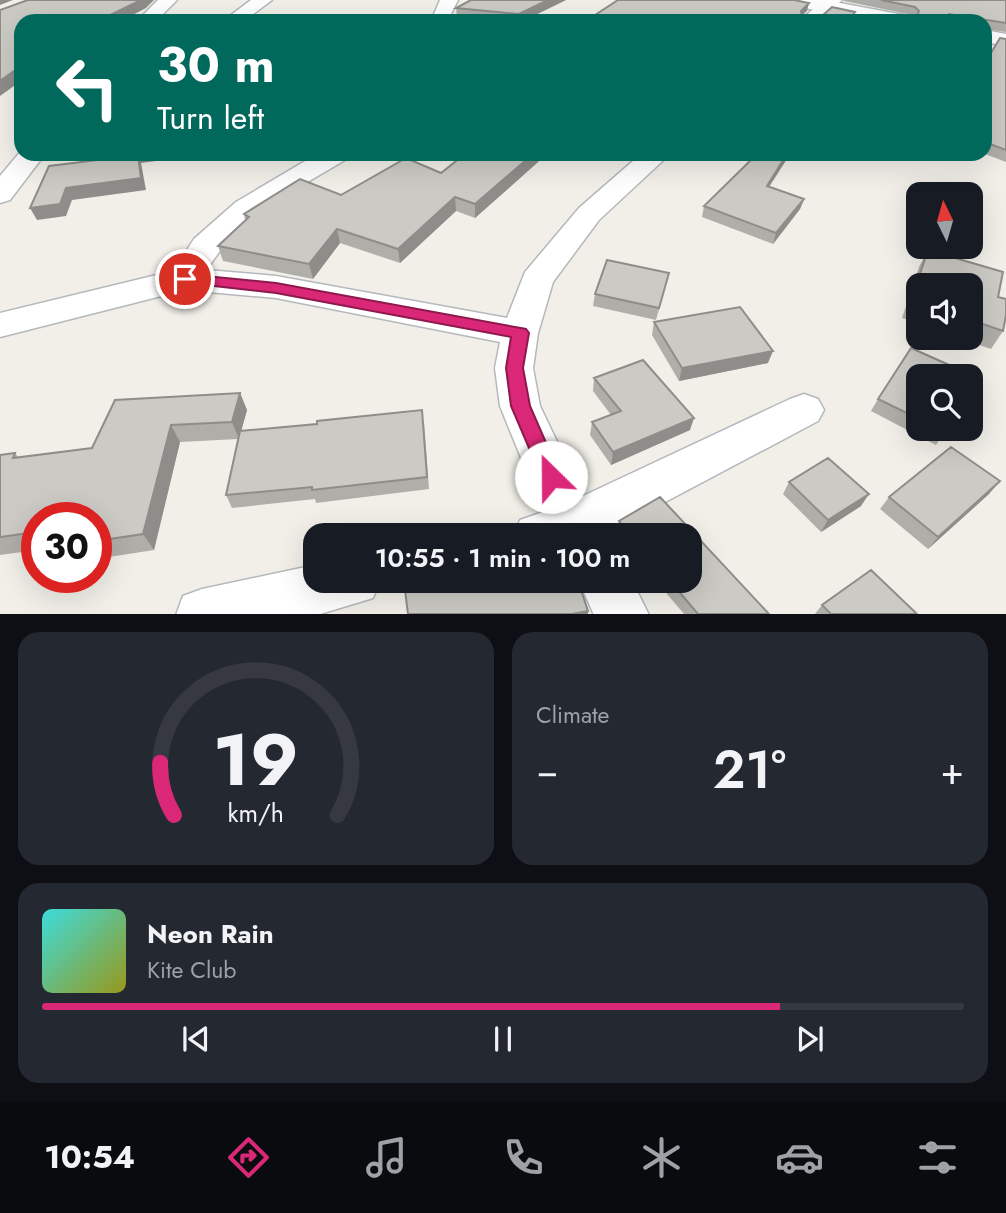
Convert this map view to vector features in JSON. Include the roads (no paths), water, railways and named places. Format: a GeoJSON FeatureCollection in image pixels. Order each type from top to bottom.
{"type":"FeatureCollection","features":[{"type":"Feature","properties":{"kind":"street"},"geometry":{"type":"LineString","coordinates":[[137,0],[166,1]]}},
{"type":"Feature","properties":{"kind":"street"},"geometry":{"type":"LineString","coordinates":[[243,14],[264,0]]}},
{"type":"Feature","properties":{"kind":"street"},"geometry":{"type":"LineString","coordinates":[[794,0],[830,3],[875,14]]}},
{"type":"Feature","properties":{"kind":"street"},"geometry":{"type":"LineString","coordinates":[[153,14],[166,1]]}},
{"type":"Feature","properties":{"kind":"street"},"geometry":{"type":"LineString","coordinates":[[0,194],[26,161]]}},
{"type":"Feature","properties":{"kind":"street"},"geometry":{"type":"LineString","coordinates":[[185,279],[205,246],[246,208],[324,161]]}},
{"type":"Feature","properties":{"kind":"street"},"geometry":{"type":"LineString","coordinates":[[559,523],[520,406],[514,368],[520,333],[537,280],[589,214],[649,161]]}},
{"type":"Feature","properties":{"kind":"street"},"geometry":{"type":"LineString","coordinates":[[0,325],[185,279],[276,288],[520,333]]}},
{"type":"Feature","properties":{"kind":"street"},"geometry":{"type":"LineString","coordinates":[[580,523],[804,410]]}},
{"type":"Feature","properties":{"kind":"street"},"geometry":{"type":"LineString","coordinates":[[202,614],[303,592]]}},
{"type":"Feature","properties":{"kind":"street"},"geometry":{"type":"LineString","coordinates":[[611,593],[623,614]]}}]}
